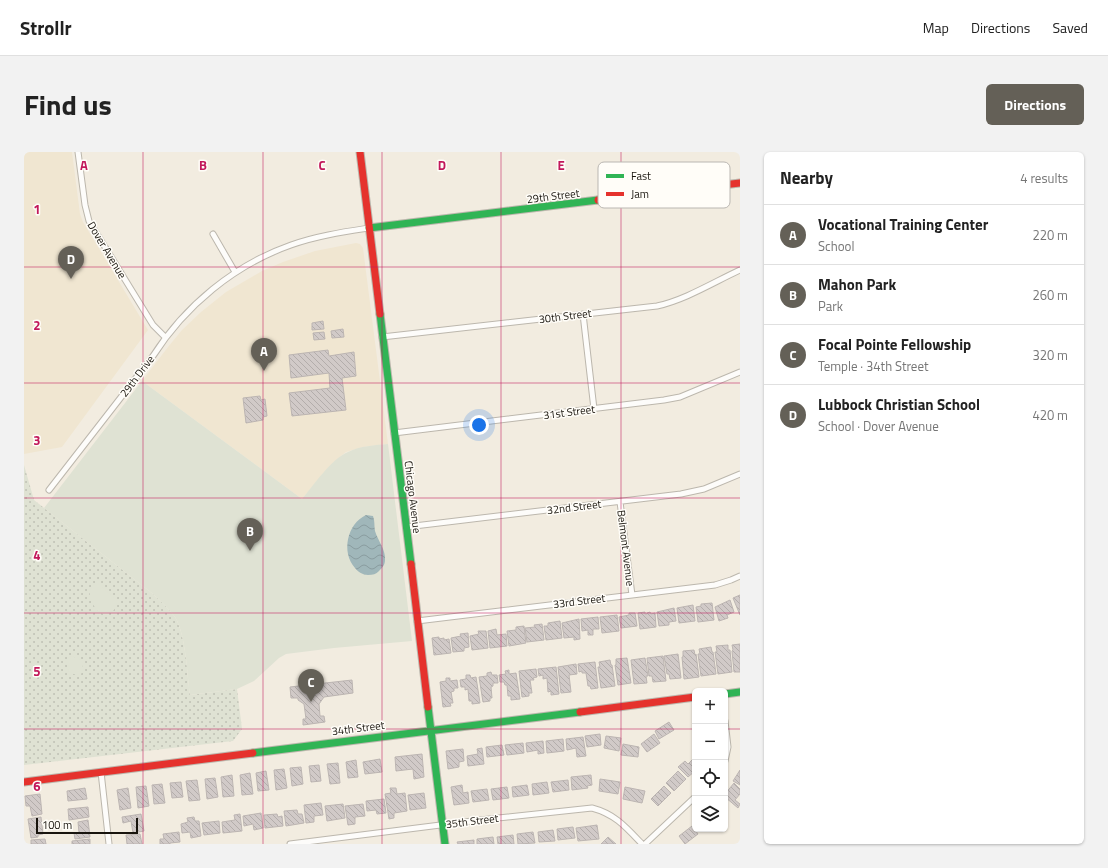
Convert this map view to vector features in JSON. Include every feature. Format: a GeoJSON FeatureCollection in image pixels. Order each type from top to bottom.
{"type":"FeatureCollection","features":[{"type":"Feature","properties":{"kind":"street"},"geometry":{"type":"LineString","coordinates":[[78,152],[85,152]]}},
{"type":"Feature","properties":{"kind":"street","name":"Dover Avenue"},"geometry":{"type":"LineString","coordinates":[[78,152],[84,205],[89,221],[153,325],[165,337]]}},
{"type":"Feature","properties":{"kind":"street","name":"Chicago Avenue"},"geometry":{"type":"LineString","coordinates":[[360,152],[445,844]]}},
{"type":"Feature","properties":{"kind":"street","name":"29th Street"},"geometry":{"type":"LineString","coordinates":[[730,184],[740,183]]}},
{"type":"Feature","properties":{"kind":"street","name":"29th Street"},"geometry":{"type":"LineString","coordinates":[[369,228],[598,200]]}},
{"type":"Feature","properties":{"kind":"street","name":"29th Drive"},"geometry":{"type":"LineString","coordinates":[[49,490],[153,356],[165,337],[186,313],[199,301],[235,272],[259,259],[291,245],[325,236],[369,228]]}},
{"type":"Feature","properties":{"kind":"street"},"geometry":{"type":"LineString","coordinates":[[212,234],[235,272]]}},
{"type":"Feature","properties":{"kind":"street","name":"30th Street"},"geometry":{"type":"LineString","coordinates":[[382,337],[668,304],[740,270]]}},
{"type":"Feature","properties":{"kind":"street"},"geometry":{"type":"LineString","coordinates":[[583,314],[594,409]]}},
{"type":"Feature","properties":{"kind":"street","name":"31st Street"},"geometry":{"type":"LineString","coordinates":[[394,434],[680,397],[740,372]]}},
{"type":"Feature","properties":{"kind":"street","name":"32nd Street"},"geometry":{"type":"LineString","coordinates":[[406,527],[681,494],[704,489],[740,474]]}},
{"type":"Feature","properties":{"kind":"street","name":"Belmont Avenue"},"geometry":{"type":"LineString","coordinates":[[620,502],[632,595]]}},
{"type":"Feature","properties":{"kind":"street","name":"33rd Street"},"geometry":{"type":"LineString","coordinates":[[417,620],[715,585],[740,576]]}},
{"type":"Feature","properties":{"kind":"street"},"geometry":{"type":"LineString","coordinates":[[728,694],[740,692]]}},
{"type":"Feature","properties":{"kind":"street","name":"34th Street"},"geometry":{"type":"LineString","coordinates":[[24,782],[692,697]]}},
{"type":"Feature","properties":{"kind":"street"},"geometry":{"type":"LineString","coordinates":[[725,724],[728,747],[725,760]]}},
{"type":"Feature","properties":{"kind":"street"},"geometry":{"type":"LineString","coordinates":[[101,772],[109,844]]}},
{"type":"Feature","properties":{"kind":"street"},"geometry":{"type":"LineString","coordinates":[[645,844],[692,800]]}},
{"type":"Feature","properties":{"kind":"street","name":"35th Street"},"geometry":{"type":"LineString","coordinates":[[290,844],[592,808],[604,811],[615,818],[642,844]]}},
{"type":"Feature","properties":{"kind":"shaded area"},"geometry":{"type":"Polygon","coordinates":[[[24,152],[72,152],[80,214],[83,222],[148,330],[62,447],[24,454],[24,152]]]}},
{"type":"Feature","properties":{"kind":"shaded area"},"geometry":{"type":"Polygon","coordinates":[[[356,243],[360,244],[363,248],[388,444],[363,447],[346,452],[329,467],[302,499],[142,381],[182,330],[201,312],[226,292],[262,271],[283,262],[315,251],[356,243]]]}},
{"type":"Feature","properties":{"kind":"shaded area"},"geometry":{"type":"Polygon","coordinates":[[[142,381],[302,499],[329,466],[342,455],[363,447],[388,444],[412,641],[286,654],[279,658],[254,681],[237,689],[190,695],[186,655],[182,634],[173,614],[153,594],[44,508],[142,381]]]}},
{"type":"Feature","properties":{"kind":"shaded area"},"geometry":{"type":"Polygon","coordinates":[[[24,465],[34,500],[153,594],[175,617],[182,634],[184,644],[190,695],[237,689],[242,729],[233,741],[24,765],[24,465]]]}},
{"type":"Feature","properties":{"kind":"shaded area"},"geometry":{"type":"Polygon","coordinates":[[[94,585],[100,585],[116,600],[116,607],[112,612],[107,614],[100,613],[92,603],[90,589],[94,585]]]}},
{"type":"Feature","properties":{"kind":"shaded area"},"geometry":{"type":"Polygon","coordinates":[[[72,656],[81,660],[83,664],[82,673],[72,674],[69,672],[67,658],[72,656]]]}},
{"type":"Feature","properties":{"kind":"water"},"geometry":{"type":"Polygon","coordinates":[[[366,515],[373,516],[375,531],[385,556],[382,568],[377,573],[370,575],[362,574],[355,568],[348,554],[347,547],[350,532],[354,525],[359,519],[366,515]]]}},
{"type":"Feature","properties":{"kind":"building"},"geometry":{"type":"Polygon","coordinates":[[[323,321],[324,329],[312,330],[312,323],[323,321]]]}},
{"type":"Feature","properties":{"kind":"building"},"geometry":{"type":"Polygon","coordinates":[[[343,329],[344,337],[332,338],[331,331],[343,329]]]}},
{"type":"Feature","properties":{"kind":"building"},"geometry":{"type":"Polygon","coordinates":[[[324,332],[325,339],[314,340],[313,333],[324,332]]]}},
{"type":"Feature","properties":{"kind":"building"},"geometry":{"type":"Polygon","coordinates":[[[328,350],[329,356],[354,352],[356,376],[342,378],[346,410],[292,416],[289,393],[330,388],[329,373],[291,378],[289,355],[328,350]]]}},
{"type":"Feature","properties":{"kind":"building"},"geometry":{"type":"Polygon","coordinates":[[[260,396],[261,400],[265,399],[267,416],[263,417],[263,420],[246,423],[243,398],[260,396]]]}},
{"type":"Feature","properties":{"kind":"building"},"geometry":{"type":"Polygon","coordinates":[[[740,595],[740,615],[733,598],[740,595]]]}},
{"type":"Feature","properties":{"kind":"building"},"geometry":{"type":"Polygon","coordinates":[[[730,600],[734,612],[727,615],[728,618],[719,621],[715,607],[730,600]]]}},
{"type":"Feature","properties":{"kind":"building"},"geometry":{"type":"Polygon","coordinates":[[[712,603],[714,620],[698,622],[696,607],[701,606],[701,604],[712,603]]]}},
{"type":"Feature","properties":{"kind":"building"},"geometry":{"type":"Polygon","coordinates":[[[693,605],[695,621],[679,623],[677,608],[693,605]]]}},
{"type":"Feature","properties":{"kind":"building"},"geometry":{"type":"Polygon","coordinates":[[[674,608],[676,621],[669,622],[669,625],[659,626],[657,612],[674,608]]]}},
{"type":"Feature","properties":{"kind":"building"},"geometry":{"type":"Polygon","coordinates":[[[645,612],[645,614],[650,612],[651,614],[655,613],[656,627],[640,629],[638,613],[645,612]]]}},
{"type":"Feature","properties":{"kind":"building"},"geometry":{"type":"Polygon","coordinates":[[[629,613],[635,613],[637,626],[621,628],[619,617],[629,615],[629,613]]]}},
{"type":"Feature","properties":{"kind":"building"},"geometry":{"type":"Polygon","coordinates":[[[617,615],[619,631],[602,633],[600,617],[617,615]]]}},
{"type":"Feature","properties":{"kind":"building"},"geometry":{"type":"Polygon","coordinates":[[[598,617],[599,629],[593,629],[593,635],[588,635],[588,630],[582,631],[581,619],[598,617]]]}},
{"type":"Feature","properties":{"kind":"building"},"geometry":{"type":"Polygon","coordinates":[[[579,619],[580,639],[574,640],[574,637],[564,638],[562,623],[579,619]]]}},
{"type":"Feature","properties":{"kind":"building"},"geometry":{"type":"Polygon","coordinates":[[[560,621],[562,638],[546,640],[544,626],[548,626],[548,623],[560,621]]]}},
{"type":"Feature","properties":{"kind":"building"},"geometry":{"type":"Polygon","coordinates":[[[542,624],[544,640],[527,642],[525,628],[535,627],[534,625],[542,624]]]}},
{"type":"Feature","properties":{"kind":"building"},"geometry":{"type":"Polygon","coordinates":[[[524,626],[526,643],[509,646],[507,631],[516,630],[516,627],[524,626]]]}},
{"type":"Feature","properties":{"kind":"building"},"geometry":{"type":"Polygon","coordinates":[[[496,629],[497,635],[506,634],[507,646],[490,648],[488,631],[496,629]]]}},
{"type":"Feature","properties":{"kind":"building"},"geometry":{"type":"Polygon","coordinates":[[[478,631],[486,631],[488,648],[472,650],[470,636],[479,634],[478,631]]]}},
{"type":"Feature","properties":{"kind":"building"},"geometry":{"type":"Polygon","coordinates":[[[468,633],[469,647],[464,648],[464,651],[453,652],[451,638],[461,636],[460,634],[468,633]]]}},
{"type":"Feature","properties":{"kind":"building"},"geometry":{"type":"Polygon","coordinates":[[[439,637],[439,639],[444,638],[444,640],[449,639],[451,653],[434,655],[432,638],[439,637]]]}},
{"type":"Feature","properties":{"kind":"building"},"geometry":{"type":"Polygon","coordinates":[[[740,644],[740,672],[734,672],[732,645],[740,644]]]}},
{"type":"Feature","properties":{"kind":"building"},"geometry":{"type":"Polygon","coordinates":[[[728,645],[728,650],[730,650],[732,672],[718,674],[715,652],[717,652],[716,646],[728,645]]]}},
{"type":"Feature","properties":{"kind":"building"},"geometry":{"type":"Polygon","coordinates":[[[711,647],[716,674],[701,676],[698,654],[700,654],[699,649],[711,647]]]}},
{"type":"Feature","properties":{"kind":"building"},"geometry":{"type":"Polygon","coordinates":[[[694,650],[695,655],[696,654],[699,677],[684,679],[682,657],[683,651],[694,650]]]}},
{"type":"Feature","properties":{"kind":"building"},"geometry":{"type":"Polygon","coordinates":[[[678,654],[681,678],[670,679],[669,674],[667,674],[664,656],[678,654]]]}},
{"type":"Feature","properties":{"kind":"building"},"geometry":{"type":"Polygon","coordinates":[[[663,656],[666,681],[653,682],[652,676],[649,676],[647,658],[663,656]]]}},
{"type":"Feature","properties":{"kind":"building"},"geometry":{"type":"Polygon","coordinates":[[[627,658],[631,683],[618,685],[615,665],[616,659],[627,658]]]}},
{"type":"Feature","properties":{"kind":"building"},"geometry":{"type":"Polygon","coordinates":[[[645,658],[648,676],[646,676],[647,683],[634,684],[631,660],[645,658]]]}},
{"type":"Feature","properties":{"kind":"building"},"geometry":{"type":"Polygon","coordinates":[[[610,660],[615,686],[601,688],[598,667],[600,667],[599,662],[610,660]]]}},
{"type":"Feature","properties":{"kind":"building"},"geometry":{"type":"Polygon","coordinates":[[[595,662],[598,688],[591,689],[590,686],[588,686],[586,673],[582,673],[582,671],[579,672],[578,664],[595,662]]]}},
{"type":"Feature","properties":{"kind":"building"},"geometry":{"type":"Polygon","coordinates":[[[576,664],[577,674],[569,675],[571,692],[561,693],[558,667],[576,664]]]}},
{"type":"Feature","properties":{"kind":"building"},"geometry":{"type":"Polygon","coordinates":[[[556,667],[559,694],[551,695],[551,691],[548,692],[547,678],[543,679],[543,675],[539,676],[538,669],[556,667]]]}},
{"type":"Feature","properties":{"kind":"building"},"geometry":{"type":"Polygon","coordinates":[[[536,669],[537,677],[533,678],[534,680],[530,680],[532,693],[529,693],[529,696],[522,697],[519,671],[536,669]]]}},
{"type":"Feature","properties":{"kind":"building"},"geometry":{"type":"Polygon","coordinates":[[[509,670],[509,674],[516,673],[520,699],[511,700],[511,696],[508,696],[507,685],[505,685],[504,682],[500,682],[499,675],[506,674],[505,671],[509,670]]]}},
{"type":"Feature","properties":{"kind":"building"},"geometry":{"type":"Polygon","coordinates":[[[491,672],[492,675],[497,675],[498,683],[493,683],[493,686],[491,687],[492,698],[490,698],[490,701],[483,702],[479,677],[487,676],[487,673],[491,672]]]}},
{"type":"Feature","properties":{"kind":"building"},"geometry":{"type":"Polygon","coordinates":[[[466,675],[470,675],[471,678],[476,677],[480,703],[472,704],[472,701],[469,701],[468,689],[465,690],[465,687],[461,687],[460,680],[466,679],[466,675]]]}},
{"type":"Feature","properties":{"kind":"building"},"geometry":{"type":"Polygon","coordinates":[[[446,678],[450,678],[450,681],[457,680],[458,688],[454,688],[454,691],[451,692],[453,703],[450,703],[451,706],[443,707],[440,682],[446,681],[446,678]]]}},
{"type":"Feature","properties":{"kind":"building"},"geometry":{"type":"Polygon","coordinates":[[[352,680],[353,693],[324,697],[319,704],[320,716],[324,716],[325,722],[303,725],[303,719],[306,719],[304,704],[298,700],[298,698],[291,698],[290,687],[352,680]]]}},
{"type":"Feature","properties":{"kind":"building"},"geometry":{"type":"Polygon","coordinates":[[[669,722],[674,730],[659,739],[655,731],[669,722]]]}},
{"type":"Feature","properties":{"kind":"building"},"geometry":{"type":"Polygon","coordinates":[[[600,734],[601,745],[587,747],[585,736],[600,734]]]}},
{"type":"Feature","properties":{"kind":"building"},"geometry":{"type":"Polygon","coordinates":[[[654,734],[660,743],[647,752],[641,744],[654,734]]]}},
{"type":"Feature","properties":{"kind":"building"},"geometry":{"type":"Polygon","coordinates":[[[606,736],[621,738],[619,751],[604,748],[606,736]]]}},
{"type":"Feature","properties":{"kind":"building"},"geometry":{"type":"Polygon","coordinates":[[[583,737],[586,756],[577,757],[576,748],[567,750],[566,739],[583,737]]]}},
{"type":"Feature","properties":{"kind":"building"},"geometry":{"type":"Polygon","coordinates":[[[563,739],[564,751],[547,753],[546,741],[563,739]]]}},
{"type":"Feature","properties":{"kind":"building"},"geometry":{"type":"Polygon","coordinates":[[[543,741],[544,753],[538,754],[538,750],[527,752],[526,743],[543,741]]]}},
{"type":"Feature","properties":{"kind":"building"},"geometry":{"type":"Polygon","coordinates":[[[523,743],[524,753],[507,755],[505,745],[523,743]]]}},
{"type":"Feature","properties":{"kind":"building"},"geometry":{"type":"Polygon","coordinates":[[[623,744],[639,747],[638,757],[621,755],[623,744]]]}},
{"type":"Feature","properties":{"kind":"building"},"geometry":{"type":"Polygon","coordinates":[[[502,745],[504,755],[487,757],[486,747],[502,745]]]}},
{"type":"Feature","properties":{"kind":"building"},"geometry":{"type":"Polygon","coordinates":[[[482,748],[484,764],[468,766],[467,756],[478,754],[477,749],[482,748]]]}},
{"type":"Feature","properties":{"kind":"building"},"geometry":{"type":"Polygon","coordinates":[[[463,749],[464,761],[459,762],[459,767],[448,769],[446,751],[463,749]]]}},
{"type":"Feature","properties":{"kind":"building"},"geometry":{"type":"Polygon","coordinates":[[[422,754],[424,777],[414,779],[413,769],[396,771],[395,757],[422,754]]]}},
{"type":"Feature","properties":{"kind":"building"},"geometry":{"type":"Polygon","coordinates":[[[380,759],[382,772],[365,774],[363,762],[380,759]]]}},
{"type":"Feature","properties":{"kind":"building"},"geometry":{"type":"Polygon","coordinates":[[[356,760],[358,777],[348,778],[346,762],[356,760]]]}},
{"type":"Feature","properties":{"kind":"building"},"geometry":{"type":"Polygon","coordinates":[[[692,760],[692,774],[688,777],[678,767],[685,761],[688,764],[692,760]]]}},
{"type":"Feature","properties":{"kind":"building"},"geometry":{"type":"Polygon","coordinates":[[[338,763],[340,783],[330,784],[327,764],[338,763]]]}},
{"type":"Feature","properties":{"kind":"building"},"geometry":{"type":"Polygon","coordinates":[[[319,765],[321,781],[311,782],[309,766],[319,765]]]}},
{"type":"Feature","properties":{"kind":"building"},"geometry":{"type":"Polygon","coordinates":[[[301,767],[303,784],[292,786],[290,768],[301,767]]]}},
{"type":"Feature","properties":{"kind":"building"},"geometry":{"type":"Polygon","coordinates":[[[284,769],[287,788],[276,790],[274,770],[284,769]]]}},
{"type":"Feature","properties":{"kind":"building"},"geometry":{"type":"Polygon","coordinates":[[[740,770],[740,785],[733,781],[740,770]]]}},
{"type":"Feature","properties":{"kind":"building"},"geometry":{"type":"Polygon","coordinates":[[[266,771],[269,790],[258,791],[256,773],[266,771]]]}},
{"type":"Feature","properties":{"kind":"building"},"geometry":{"type":"Polygon","coordinates":[[[678,771],[686,779],[674,791],[666,783],[678,771]]]}},
{"type":"Feature","properties":{"kind":"building"},"geometry":{"type":"Polygon","coordinates":[[[250,773],[253,794],[242,795],[240,775],[250,773]]]}},
{"type":"Feature","properties":{"kind":"building"},"geometry":{"type":"Polygon","coordinates":[[[232,775],[234,796],[223,797],[221,777],[232,775]]]}},
{"type":"Feature","properties":{"kind":"building"},"geometry":{"type":"Polygon","coordinates":[[[591,775],[592,785],[587,786],[588,788],[572,790],[571,777],[591,775]]]}},
{"type":"Feature","properties":{"kind":"building"},"geometry":{"type":"Polygon","coordinates":[[[215,778],[218,797],[207,799],[205,779],[215,778]]]}},
{"type":"Feature","properties":{"kind":"building"},"geometry":{"type":"Polygon","coordinates":[[[600,779],[620,782],[618,794],[599,791],[600,779]]]}},
{"type":"Feature","properties":{"kind":"building"},"geometry":{"type":"Polygon","coordinates":[[[197,780],[200,800],[189,801],[186,781],[197,780]]]}},
{"type":"Feature","properties":{"kind":"building"},"geometry":{"type":"Polygon","coordinates":[[[568,780],[569,790],[553,792],[551,782],[568,780]]]}},
{"type":"Feature","properties":{"kind":"building"},"geometry":{"type":"Polygon","coordinates":[[[181,782],[183,797],[172,798],[170,783],[181,782]]]}},
{"type":"Feature","properties":{"kind":"building"},"geometry":{"type":"Polygon","coordinates":[[[547,782],[549,793],[533,795],[532,784],[547,782]]]}},
{"type":"Feature","properties":{"kind":"building"},"geometry":{"type":"Polygon","coordinates":[[[734,783],[740,789],[740,794],[735,800],[740,804],[738,808],[728,800],[728,790],[734,783]]]}},
{"type":"Feature","properties":{"kind":"building"},"geometry":{"type":"Polygon","coordinates":[[[162,784],[165,803],[154,804],[152,785],[162,784]]]}},
{"type":"Feature","properties":{"kind":"building"},"geometry":{"type":"Polygon","coordinates":[[[462,785],[463,793],[468,792],[469,803],[454,805],[451,787],[462,785]]]}},
{"type":"Feature","properties":{"kind":"building"},"geometry":{"type":"Polygon","coordinates":[[[527,785],[529,795],[513,797],[512,787],[527,785]]]}},
{"type":"Feature","properties":{"kind":"building"},"geometry":{"type":"Polygon","coordinates":[[[146,786],[149,806],[138,808],[136,787],[146,786]]]}},
{"type":"Feature","properties":{"kind":"building"},"geometry":{"type":"Polygon","coordinates":[[[664,786],[671,793],[658,806],[651,799],[664,786]]]}},
{"type":"Feature","properties":{"kind":"building"},"geometry":{"type":"Polygon","coordinates":[[[507,787],[509,798],[493,800],[491,789],[507,787]]]}},
{"type":"Feature","properties":{"kind":"building"},"geometry":{"type":"Polygon","coordinates":[[[625,787],[645,791],[642,803],[623,799],[625,787]]]}},
{"type":"Feature","properties":{"kind":"building"},"geometry":{"type":"Polygon","coordinates":[[[85,788],[87,799],[68,801],[67,791],[85,788]]]}},
{"type":"Feature","properties":{"kind":"building"},"geometry":{"type":"Polygon","coordinates":[[[128,788],[131,808],[120,810],[117,790],[128,788]]]}},
{"type":"Feature","properties":{"kind":"building"},"geometry":{"type":"Polygon","coordinates":[[[390,788],[396,788],[397,794],[405,793],[407,811],[394,813],[394,818],[389,819],[385,794],[391,793],[390,788]]]}},
{"type":"Feature","properties":{"kind":"building"},"geometry":{"type":"Polygon","coordinates":[[[487,789],[489,800],[473,802],[471,791],[487,789]]]}},
{"type":"Feature","properties":{"kind":"building"},"geometry":{"type":"Polygon","coordinates":[[[424,793],[426,808],[410,810],[408,795],[424,793]]]}},
{"type":"Feature","properties":{"kind":"building"},"geometry":{"type":"Polygon","coordinates":[[[40,794],[42,814],[32,816],[30,806],[26,806],[25,796],[40,794]]]}},
{"type":"Feature","properties":{"kind":"building"},"geometry":{"type":"Polygon","coordinates":[[[384,799],[386,813],[377,814],[376,810],[367,811],[366,801],[384,799]]]}},
{"type":"Feature","properties":{"kind":"building"},"geometry":{"type":"Polygon","coordinates":[[[321,803],[323,815],[314,816],[314,822],[306,823],[304,805],[321,803]]]}},
{"type":"Feature","properties":{"kind":"building"},"geometry":{"type":"Polygon","coordinates":[[[343,804],[345,818],[327,821],[325,806],[343,804]]]}},
{"type":"Feature","properties":{"kind":"building"},"geometry":{"type":"Polygon","coordinates":[[[363,804],[365,816],[355,817],[355,824],[348,825],[345,806],[363,804]]]}},
{"type":"Feature","properties":{"kind":"building"},"geometry":{"type":"Polygon","coordinates":[[[88,807],[89,817],[69,820],[68,809],[88,807]]]}},
{"type":"Feature","properties":{"kind":"building"},"geometry":{"type":"Polygon","coordinates":[[[297,810],[298,814],[302,814],[304,823],[286,826],[284,811],[297,810]]]}},
{"type":"Feature","properties":{"kind":"building"},"geometry":{"type":"Polygon","coordinates":[[[261,813],[263,828],[254,830],[253,824],[244,826],[243,816],[261,813]]]}},
{"type":"Feature","properties":{"kind":"building"},"geometry":{"type":"Polygon","coordinates":[[[141,814],[144,831],[133,833],[131,821],[123,823],[122,817],[141,814]]]}},
{"type":"Feature","properties":{"kind":"building"},"geometry":{"type":"Polygon","coordinates":[[[240,814],[242,831],[223,833],[222,822],[235,820],[234,815],[240,814]]]}},
{"type":"Feature","properties":{"kind":"building"},"geometry":{"type":"Polygon","coordinates":[[[277,814],[278,817],[282,816],[283,826],[265,828],[264,815],[277,814]]]}},
{"type":"Feature","properties":{"kind":"building"},"geometry":{"type":"Polygon","coordinates":[[[41,817],[43,834],[38,835],[38,837],[31,838],[28,819],[41,817]]]}},
{"type":"Feature","properties":{"kind":"building"},"geometry":{"type":"Polygon","coordinates":[[[194,817],[195,821],[199,821],[201,836],[191,838],[190,832],[182,833],[181,824],[188,822],[187,818],[194,817]]]}},
{"type":"Feature","properties":{"kind":"building"},"geometry":{"type":"Polygon","coordinates":[[[88,820],[90,837],[75,839],[74,833],[79,833],[78,822],[88,820]]]}},
{"type":"Feature","properties":{"kind":"building"},"geometry":{"type":"Polygon","coordinates":[[[219,821],[220,833],[204,835],[202,823],[219,821]]]}},
{"type":"Feature","properties":{"kind":"building"},"geometry":{"type":"Polygon","coordinates":[[[597,825],[599,839],[578,841],[576,828],[597,825]]]}},
{"type":"Feature","properties":{"kind":"building"},"geometry":{"type":"Polygon","coordinates":[[[692,826],[692,832],[696,832],[698,834],[685,844],[679,836],[692,826]]]}},
{"type":"Feature","properties":{"kind":"building"},"geometry":{"type":"Polygon","coordinates":[[[573,827],[575,838],[558,840],[557,829],[573,827]]]}},
{"type":"Feature","properties":{"kind":"building"},"geometry":{"type":"Polygon","coordinates":[[[553,830],[555,841],[539,842],[538,832],[553,830]]]}},
{"type":"Feature","properties":{"kind":"building"},"geometry":{"type":"Polygon","coordinates":[[[179,832],[180,842],[160,844],[160,839],[164,839],[163,834],[179,832]]]}},
{"type":"Feature","properties":{"kind":"building"},"geometry":{"type":"Polygon","coordinates":[[[533,832],[535,843],[518,844],[517,834],[533,832]]]}},
{"type":"Feature","properties":{"kind":"building"},"geometry":{"type":"Polygon","coordinates":[[[140,834],[142,844],[127,844],[126,835],[140,834]]]}},
{"type":"Feature","properties":{"kind":"building"},"geometry":{"type":"Polygon","coordinates":[[[513,835],[514,844],[498,844],[497,837],[513,835]]]}},
{"type":"Feature","properties":{"kind":"building"},"geometry":{"type":"Polygon","coordinates":[[[493,837],[494,844],[477,844],[477,839],[493,837]]]}},
{"type":"Feature","properties":{"kind":"building"},"geometry":{"type":"Polygon","coordinates":[[[608,837],[616,844],[601,844],[608,837]]]}},
{"type":"Feature","properties":{"kind":"building"},"geometry":{"type":"Polygon","coordinates":[[[45,839],[46,844],[31,844],[31,840],[45,839]]]}},
{"type":"Feature","properties":{"kind":"building"},"geometry":{"type":"Polygon","coordinates":[[[90,839],[90,844],[72,844],[72,841],[90,839]]]}},
{"type":"Feature","properties":{"kind":"building"},"geometry":{"type":"Polygon","coordinates":[[[474,840],[474,844],[458,844],[457,842],[474,840]]]}},
{"type":"Feature","properties":{"kind":"traffic: fast"},"geometry":{"type":"LineString","coordinates":[[369,228],[598,200]]}},
{"type":"Feature","properties":{"kind":"traffic: fast"},"geometry":{"type":"LineString","coordinates":[[380,314],[411,564]]}},
{"type":"Feature","properties":{"kind":"traffic: fast"},"geometry":{"type":"LineString","coordinates":[[728,694],[740,692]]}},
{"type":"Feature","properties":{"kind":"traffic: fast"},"geometry":{"type":"LineString","coordinates":[[428,707],[445,844]]}},
{"type":"Feature","properties":{"kind":"traffic: fast"},"geometry":{"type":"LineString","coordinates":[[253,753],[580,712]]}},
{"type":"Feature","properties":{"kind":"traffic: jam"},"geometry":{"type":"LineString","coordinates":[[360,152],[380,314]]}},
{"type":"Feature","properties":{"kind":"traffic: jam"},"geometry":{"type":"LineString","coordinates":[[730,184],[740,183]]}},
{"type":"Feature","properties":{"kind":"traffic: jam"},"geometry":{"type":"LineString","coordinates":[[411,564],[428,707]]}},
{"type":"Feature","properties":{"kind":"traffic: jam"},"geometry":{"type":"LineString","coordinates":[[580,712],[692,697]]}},
{"type":"Feature","properties":{"kind":"traffic: jam"},"geometry":{"type":"LineString","coordinates":[[24,782],[253,753]]}},
{"type":"Feature","properties":{"kind":"place","name":"Lubbock Christian School"},"geometry":{"type":"Point","coordinates":[71,279]}},
{"type":"Feature","properties":{"kind":"place","name":"Vocational Training Center"},"geometry":{"type":"Point","coordinates":[264,371]}},
{"type":"Feature","properties":{"kind":"place","name":"Mahon Park"},"geometry":{"type":"Point","coordinates":[250,551]}},
{"type":"Feature","properties":{"kind":"place","name":"Focal Pointe Fellowship"},"geometry":{"type":"Point","coordinates":[311,702]}}]}
